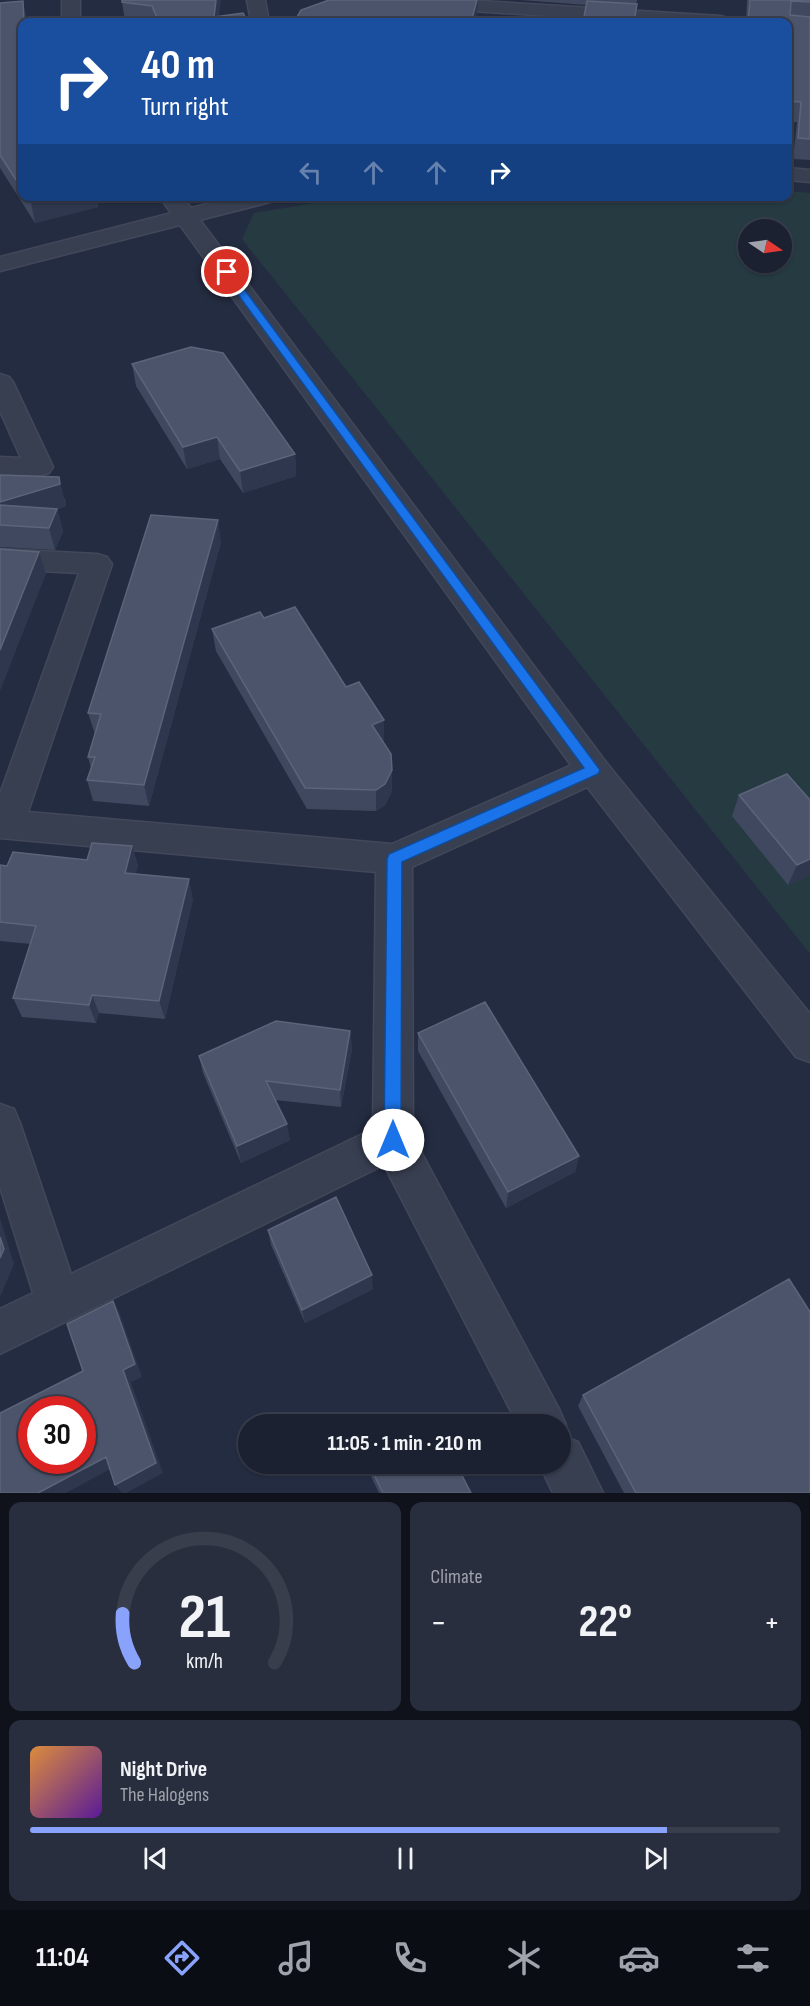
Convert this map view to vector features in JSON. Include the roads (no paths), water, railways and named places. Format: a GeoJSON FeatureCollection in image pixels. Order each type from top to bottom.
{"type":"FeatureCollection","features":[{"type":"Feature","properties":{"kind":"street"},"geometry":{"type":"LineString","coordinates":[[70,18],[71,0]]}},
{"type":"Feature","properties":{"kind":"street"},"geometry":{"type":"LineString","coordinates":[[256,0],[259,18]]}},
{"type":"Feature","properties":{"kind":"street"},"geometry":{"type":"LineString","coordinates":[[380,0],[650,18]]}},
{"type":"Feature","properties":{"kind":"street"},"geometry":{"type":"LineString","coordinates":[[792,174],[810,176]]}},
{"type":"Feature","properties":{"kind":"street"},"geometry":{"type":"LineString","coordinates":[[0,264],[178,206],[222,201]]}},
{"type":"Feature","properties":{"kind":"street"},"geometry":{"type":"LineString","coordinates":[[178,206],[593,770],[810,1044]]}},
{"type":"Feature","properties":{"kind":"street"},"geometry":{"type":"LineString","coordinates":[[0,382],[39,467],[0,466]]}},
{"type":"Feature","properties":{"kind":"street"},"geometry":{"type":"LineString","coordinates":[[0,559],[97,564],[3,825],[394,859],[593,770]]}},
{"type":"Feature","properties":{"kind":"street"},"geometry":{"type":"LineString","coordinates":[[394,859],[393,1140],[537,1414]]}},
{"type":"Feature","properties":{"kind":"street"},"geometry":{"type":"LineString","coordinates":[[0,1123],[58,1304]]}},
{"type":"Feature","properties":{"kind":"street"},"geometry":{"type":"LineString","coordinates":[[0,1332],[393,1140]]}},
{"type":"Feature","properties":{"kind":"street"},"geometry":{"type":"LineString","coordinates":[[569,1474],[579,1493]]}}]}
